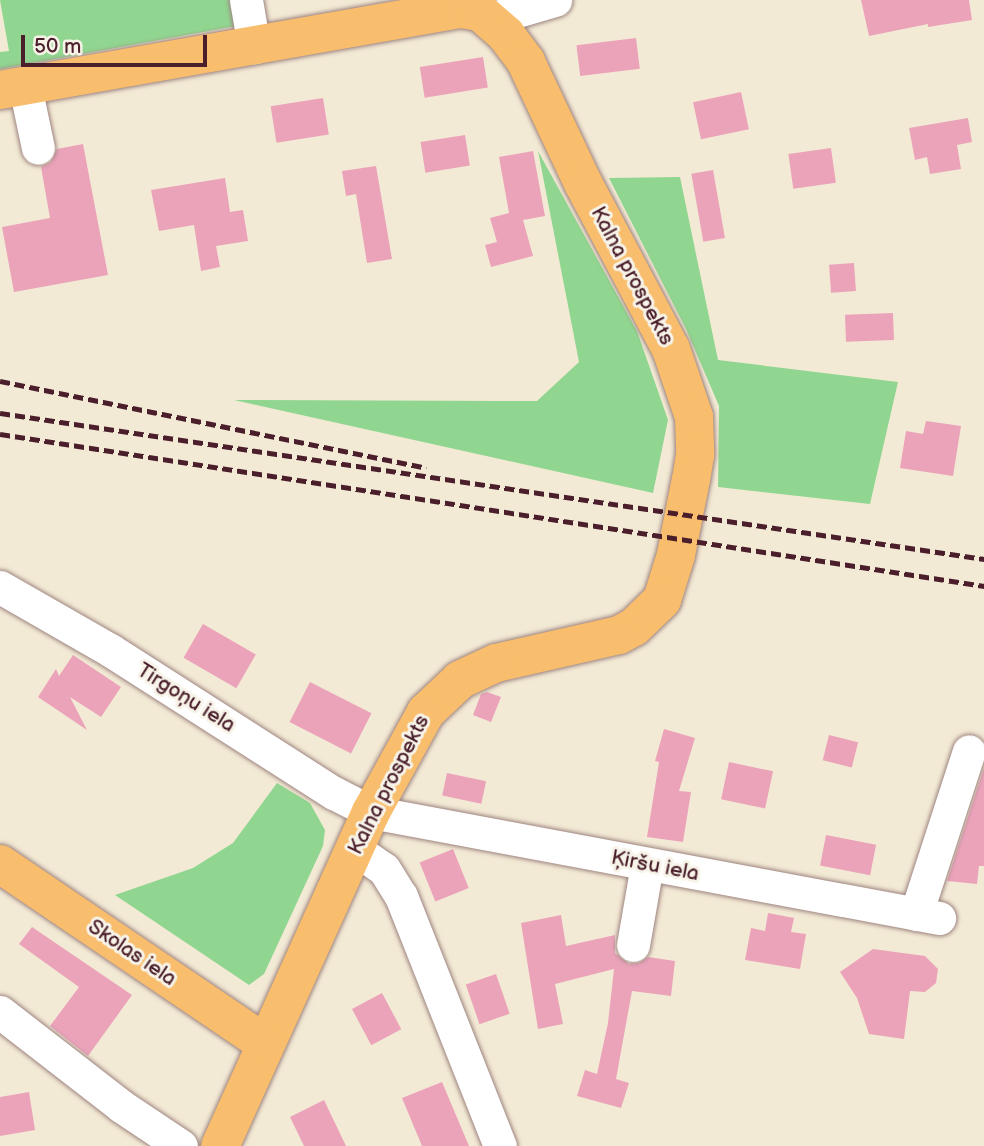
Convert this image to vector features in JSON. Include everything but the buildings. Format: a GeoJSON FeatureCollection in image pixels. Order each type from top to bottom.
{"type":"FeatureCollection","features":[{"type":"Feature","properties":{"kind":"main road"},"geometry":{"type":"LineString","coordinates":[[13,88],[470,9]]}},
{"type":"Feature","properties":{"kind":"main road","name":"Kalna prospekts"},"geometry":{"type":"LineString","coordinates":[[220,1146],[264,1043],[371,812],[426,712],[446,690],[496,663],[619,635],[634,627],[662,600],[676,555],[695,455],[694,417],[671,349],[583,183],[526,62],[470,9]]}},
{"type":"Feature","properties":{"kind":"main road","name":"Skolas iela"},"geometry":{"type":"LineString","coordinates":[[0,864],[264,1043]]}},
{"type":"Feature","properties":{"kind":"street"},"geometry":{"type":"LineString","coordinates":[[246,0],[254,47]]}},
{"type":"Feature","properties":{"kind":"street"},"geometry":{"type":"LineString","coordinates":[[470,9],[555,0]]}},
{"type":"Feature","properties":{"kind":"street"},"geometry":{"type":"LineString","coordinates":[[13,88],[38,148]]}},
{"type":"Feature","properties":{"kind":"street","name":"Tirgoņu iela"},"geometry":{"type":"LineString","coordinates":[[0,587],[110,650],[334,793],[371,812]]}},
{"type":"Feature","properties":{"kind":"street","name":"Ķiršu iela"},"geometry":{"type":"LineString","coordinates":[[371,812],[927,916],[969,751]]}},
{"type":"Feature","properties":{"kind":"street"},"geometry":{"type":"LineString","coordinates":[[355,849],[384,869],[401,895],[499,1146]]}},
{"type":"Feature","properties":{"kind":"street"},"geometry":{"type":"LineString","coordinates":[[633,945],[647,865]]}},
{"type":"Feature","properties":{"kind":"street"},"geometry":{"type":"LineString","coordinates":[[0,1013],[121,1106],[181,1146]]}},
{"type":"Feature","properties":{"kind":"green space"},"geometry":{"type":"Polygon","coordinates":[[[0,0],[237,0],[242,25],[0,69],[0,52],[9,51],[0,0]]]}},
{"type":"Feature","properties":{"kind":"green space"},"geometry":{"type":"Polygon","coordinates":[[[538,151],[637,331],[668,420],[653,493],[234,400],[537,401],[579,362],[538,151]]]}},
{"type":"Feature","properties":{"kind":"green space"},"geometry":{"type":"Polygon","coordinates":[[[680,177],[718,360],[898,382],[870,504],[718,487],[719,406],[686,329],[609,178],[680,177]]]}},
{"type":"Feature","properties":{"kind":"green space"},"geometry":{"type":"Polygon","coordinates":[[[277,783],[310,803],[325,830],[323,846],[264,974],[249,985],[115,895],[193,868],[233,843],[277,783]]]}},
{"type":"Feature","properties":{"kind":"railway"},"geometry":{"type":"LineString","coordinates":[[0,381],[426,468]]}},
{"type":"Feature","properties":{"kind":"railway"},"geometry":{"type":"LineString","coordinates":[[0,413],[984,559]]}},
{"type":"Feature","properties":{"kind":"railway"},"geometry":{"type":"LineString","coordinates":[[0,434],[984,586]]}}]}
